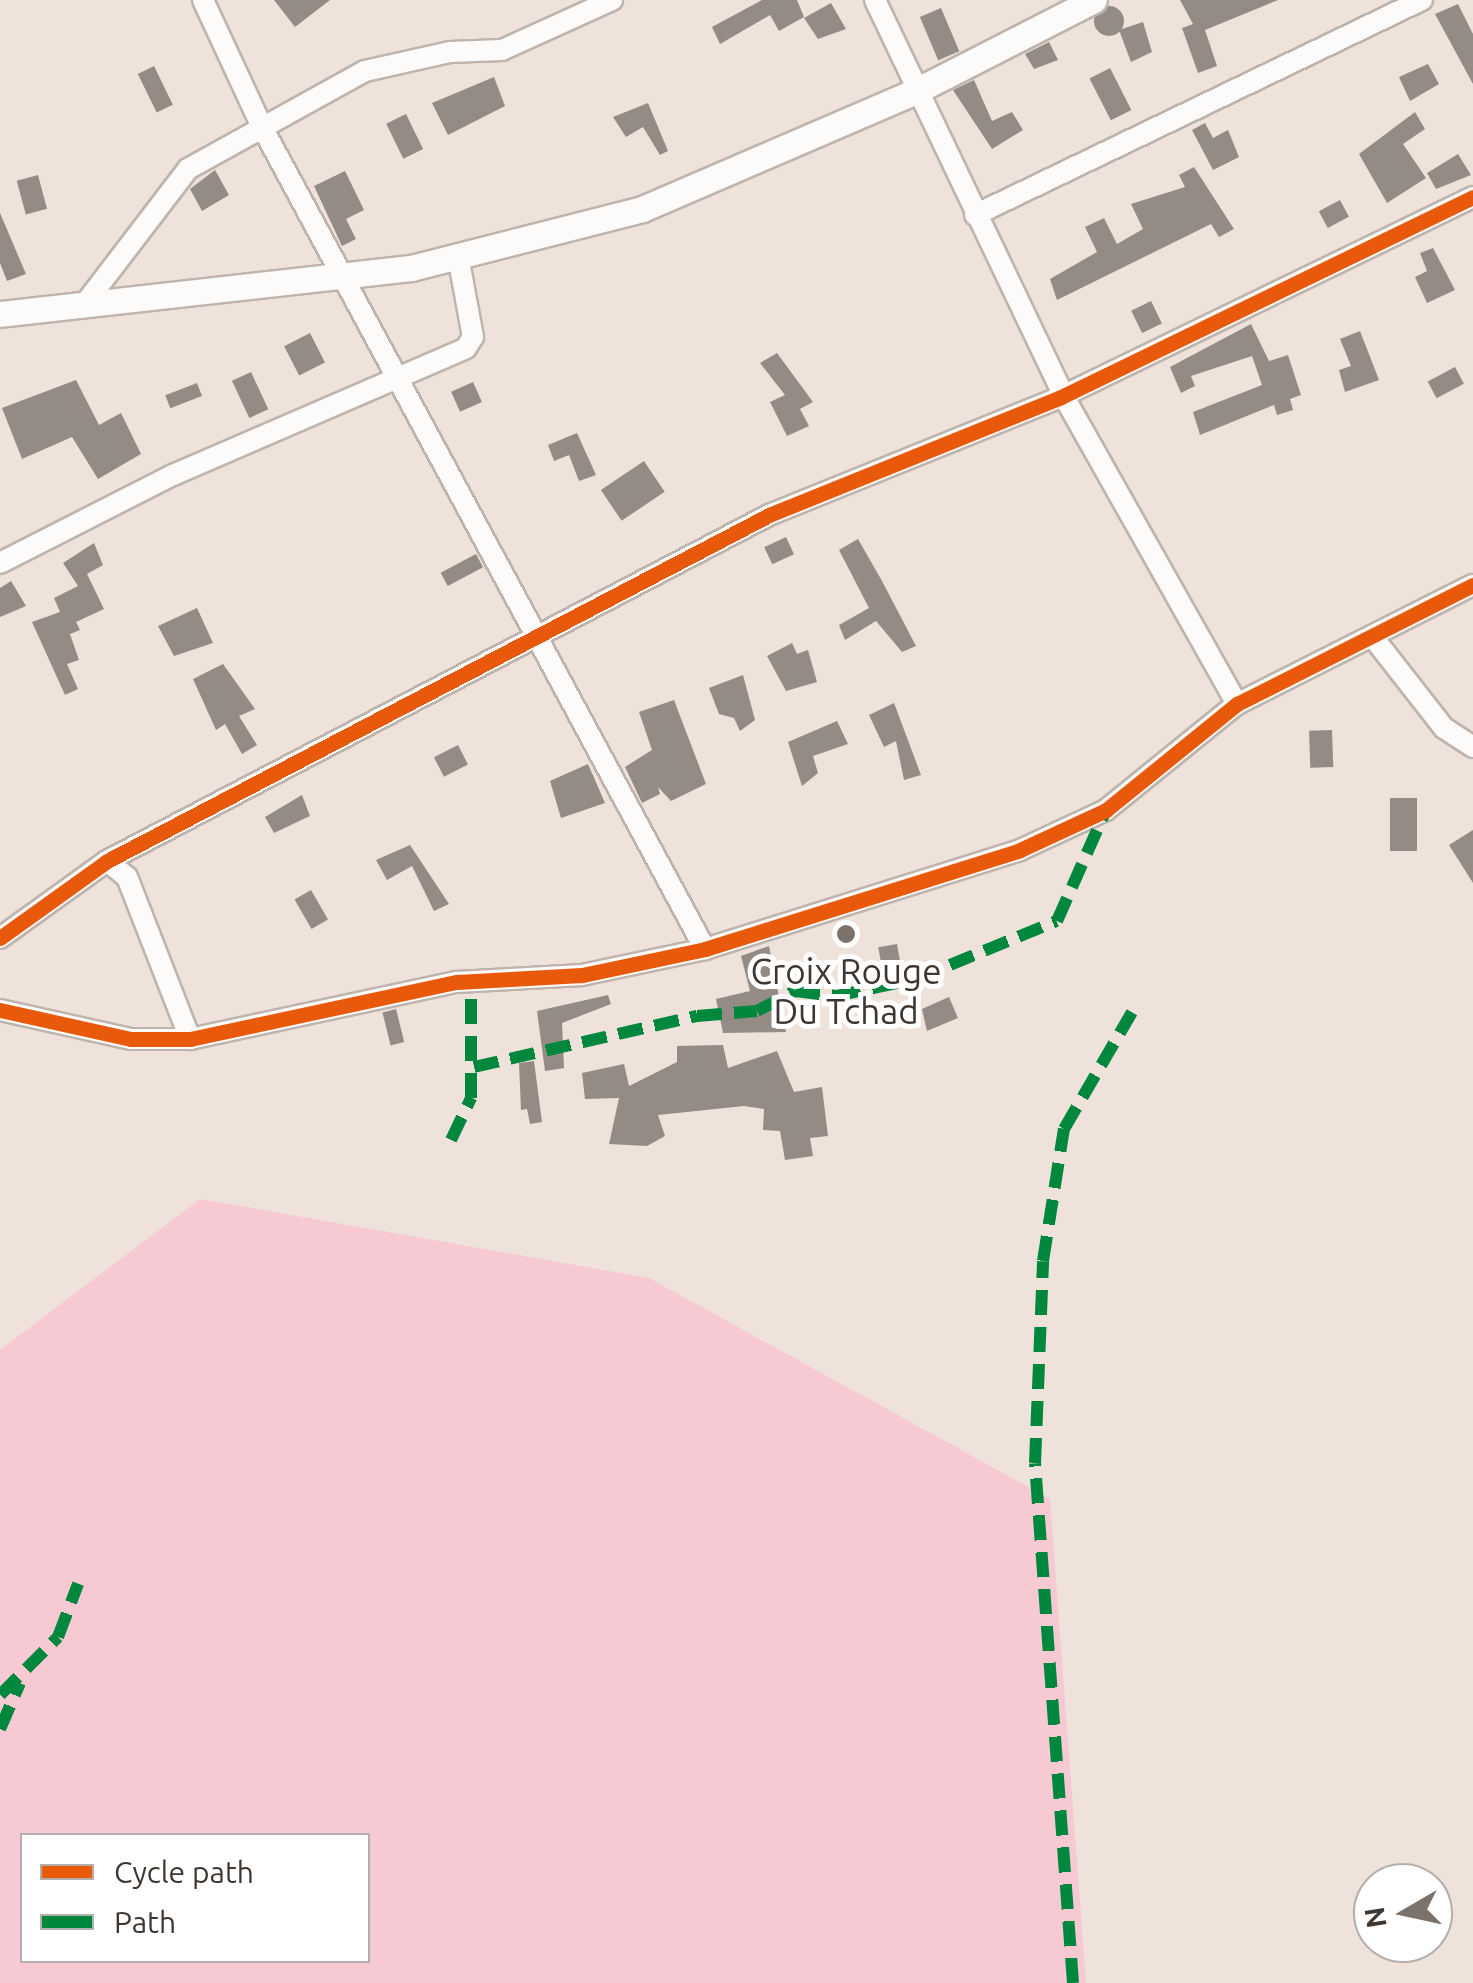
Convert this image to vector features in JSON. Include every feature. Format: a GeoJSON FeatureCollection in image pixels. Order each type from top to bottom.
{"type":"FeatureCollection","features":[{"type":"Feature","properties":{"kind":"main road"},"geometry":{"type":"LineString","coordinates":[[0,314],[345,275],[458,256],[642,209],[914,92],[1094,0]]}},
{"type":"Feature","properties":{"kind":"street"},"geometry":{"type":"LineString","coordinates":[[202,0],[262,126],[402,377],[704,949]]}},
{"type":"Feature","properties":{"kind":"street"},"geometry":{"type":"LineString","coordinates":[[84,304],[188,169],[262,126],[365,72],[450,52],[502,50],[612,0]]}},
{"type":"Feature","properties":{"kind":"street"},"geometry":{"type":"LineString","coordinates":[[875,0],[914,92],[1063,395],[1237,704]]}},
{"type":"Feature","properties":{"kind":"street"},"geometry":{"type":"LineString","coordinates":[[975,215],[1422,0]]}},
{"type":"Feature","properties":{"kind":"street"},"geometry":{"type":"LineString","coordinates":[[0,938],[107,861],[768,514],[1063,395],[1473,197]]}},
{"type":"Feature","properties":{"kind":"street"},"geometry":{"type":"LineString","coordinates":[[0,563],[174,475],[472,344],[458,256]]}},
{"type":"Feature","properties":{"kind":"street"},"geometry":{"type":"LineString","coordinates":[[0,1010],[131,1039],[190,1039],[457,982],[582,975],[704,949],[1020,850],[1106,810],[1237,704],[1473,585]]}},
{"type":"Feature","properties":{"kind":"street"},"geometry":{"type":"LineString","coordinates":[[1372,636],[1444,728],[1473,747]]}},
{"type":"Feature","properties":{"kind":"street"},"geometry":{"type":"LineString","coordinates":[[107,861],[128,877],[190,1039]]}},
{"type":"Feature","properties":{"kind":"shaded area"},"geometry":{"type":"Polygon","coordinates":[[[200,1199],[649,1278],[1050,1499],[1086,1983],[0,1983],[0,1350],[200,1199]]]}},
{"type":"Feature","properties":{"kind":"building"},"geometry":{"type":"Polygon","coordinates":[[[274,0],[330,0],[295,27],[274,0]]]}},
{"type":"Feature","properties":{"kind":"building"},"geometry":{"type":"Polygon","coordinates":[[[762,0],[797,0],[804,17],[779,31],[770,15],[720,44],[712,27],[762,0]]]}},
{"type":"Feature","properties":{"kind":"building"},"geometry":{"type":"Polygon","coordinates":[[[1180,0],[1278,0],[1205,30],[1217,66],[1198,73],[1182,28],[1193,24],[1180,0]]]}},
{"type":"Feature","properties":{"kind":"building"},"geometry":{"type":"Polygon","coordinates":[[[831,3],[846,29],[818,39],[804,18],[831,3]]]}},
{"type":"Feature","properties":{"kind":"building"},"geometry":{"type":"Polygon","coordinates":[[[1458,4],[1473,34],[1473,84],[1435,14],[1458,4]]]}},
{"type":"Feature","properties":{"kind":"building"},"geometry":{"type":"Polygon","coordinates":[[[1109,6],[1123,15],[1124,21],[1115,35],[1109,36],[1095,27],[1094,21],[1103,7],[1109,6]]]}},
{"type":"Feature","properties":{"kind":"building"},"geometry":{"type":"Polygon","coordinates":[[[941,8],[959,51],[938,60],[920,17],[941,8]]]}},
{"type":"Feature","properties":{"kind":"building"},"geometry":{"type":"Polygon","coordinates":[[[1143,22],[1152,52],[1131,62],[1119,30],[1143,22]]]}},
{"type":"Feature","properties":{"kind":"building"},"geometry":{"type":"Polygon","coordinates":[[[1049,42],[1058,60],[1034,69],[1025,54],[1049,42]]]}},
{"type":"Feature","properties":{"kind":"building"},"geometry":{"type":"Polygon","coordinates":[[[1428,64],[1439,84],[1410,101],[1399,77],[1428,64]]]}},
{"type":"Feature","properties":{"kind":"building"},"geometry":{"type":"Polygon","coordinates":[[[154,66],[173,105],[157,113],[138,74],[154,66]]]}},
{"type":"Feature","properties":{"kind":"building"},"geometry":{"type":"Polygon","coordinates":[[[1110,68],[1131,110],[1111,120],[1090,78],[1110,68]]]}},
{"type":"Feature","properties":{"kind":"building"},"geometry":{"type":"Polygon","coordinates":[[[494,77],[505,106],[448,135],[432,103],[494,77]]]}},
{"type":"Feature","properties":{"kind":"building"},"geometry":{"type":"Polygon","coordinates":[[[974,80],[992,121],[1012,112],[1023,130],[992,149],[953,90],[974,80]]]}},
{"type":"Feature","properties":{"kind":"building"},"geometry":{"type":"Polygon","coordinates":[[[648,103],[668,151],[660,155],[643,127],[626,137],[613,117],[648,103]]]}},
{"type":"Feature","properties":{"kind":"building"},"geometry":{"type":"Polygon","coordinates":[[[1415,112],[1425,129],[1403,144],[1426,178],[1387,203],[1359,154],[1415,112]]]}},
{"type":"Feature","properties":{"kind":"building"},"geometry":{"type":"Polygon","coordinates":[[[406,114],[423,149],[403,159],[386,124],[406,114]]]}},
{"type":"Feature","properties":{"kind":"building"},"geometry":{"type":"Polygon","coordinates":[[[1205,123],[1213,138],[1228,130],[1239,157],[1213,170],[1192,130],[1205,123]]]}},
{"type":"Feature","properties":{"kind":"building"},"geometry":{"type":"Polygon","coordinates":[[[1458,154],[1471,175],[1436,189],[1427,173],[1458,154]]]}},
{"type":"Feature","properties":{"kind":"building"},"geometry":{"type":"Polygon","coordinates":[[[1194,167],[1234,229],[1219,237],[1211,224],[1057,300],[1050,279],[1097,252],[1085,227],[1104,218],[1117,244],[1143,229],[1131,204],[1185,187],[1179,175],[1194,167]]]}},
{"type":"Feature","properties":{"kind":"building"},"geometry":{"type":"Polygon","coordinates":[[[215,170],[229,195],[202,211],[190,189],[215,170]]]}},
{"type":"Feature","properties":{"kind":"building"},"geometry":{"type":"Polygon","coordinates":[[[345,171],[364,210],[346,219],[356,239],[342,246],[314,186],[345,171]]]}},
{"type":"Feature","properties":{"kind":"building"},"geometry":{"type":"Polygon","coordinates":[[[38,175],[47,209],[26,215],[17,181],[38,175]]]}},
{"type":"Feature","properties":{"kind":"building"},"geometry":{"type":"Polygon","coordinates":[[[1340,200],[1349,217],[1328,228],[1319,211],[1340,200]]]}},
{"type":"Feature","properties":{"kind":"building"},"geometry":{"type":"Polygon","coordinates":[[[0,213],[26,274],[7,281],[0,263],[0,213]]]}},
{"type":"Feature","properties":{"kind":"building"},"geometry":{"type":"Polygon","coordinates":[[[1433,248],[1455,290],[1427,303],[1415,277],[1427,271],[1420,253],[1433,248]]]}},
{"type":"Feature","properties":{"kind":"building"},"geometry":{"type":"Polygon","coordinates":[[[1151,301],[1162,323],[1142,333],[1131,311],[1151,301]]]}},
{"type":"Feature","properties":{"kind":"building"},"geometry":{"type":"Polygon","coordinates":[[[1251,324],[1269,361],[1288,355],[1301,395],[1290,399],[1293,410],[1277,415],[1274,405],[1200,435],[1193,412],[1262,385],[1252,356],[1191,376],[1195,386],[1181,393],[1170,367],[1251,324]]]}},
{"type":"Feature","properties":{"kind":"building"},"geometry":{"type":"Polygon","coordinates":[[[1360,331],[1379,380],[1345,392],[1339,370],[1351,366],[1340,339],[1360,331]]]}},
{"type":"Feature","properties":{"kind":"building"},"geometry":{"type":"Polygon","coordinates":[[[310,333],[325,362],[299,376],[284,346],[310,333]]]}},
{"type":"Feature","properties":{"kind":"building"},"geometry":{"type":"Polygon","coordinates":[[[777,353],[813,402],[800,409],[809,426],[787,436],[770,402],[785,395],[760,363],[777,353]]]}},
{"type":"Feature","properties":{"kind":"building"},"geometry":{"type":"Polygon","coordinates":[[[1455,367],[1464,384],[1437,398],[1428,382],[1455,367]]]}},
{"type":"Feature","properties":{"kind":"building"},"geometry":{"type":"Polygon","coordinates":[[[251,372],[268,409],[249,418],[232,381],[251,372]]]}},
{"type":"Feature","properties":{"kind":"building"},"geometry":{"type":"Polygon","coordinates":[[[76,380],[99,425],[121,413],[141,454],[98,479],[72,437],[22,459],[2,408],[76,380]]]}},
{"type":"Feature","properties":{"kind":"building"},"geometry":{"type":"Polygon","coordinates":[[[473,382],[482,402],[460,412],[451,392],[473,382]]]}},
{"type":"Feature","properties":{"kind":"building"},"geometry":{"type":"Polygon","coordinates":[[[197,383],[202,396],[170,408],[165,395],[197,383]]]}},
{"type":"Feature","properties":{"kind":"building"},"geometry":{"type":"Polygon","coordinates":[[[577,433],[596,475],[579,481],[569,455],[554,461],[548,445],[577,433]]]}},
{"type":"Feature","properties":{"kind":"building"},"geometry":{"type":"Polygon","coordinates":[[[644,461],[665,492],[622,521],[601,490],[644,461]]]}},
{"type":"Feature","properties":{"kind":"building"},"geometry":{"type":"Polygon","coordinates":[[[786,537],[794,554],[772,564],[764,547],[786,537]]]}},
{"type":"Feature","properties":{"kind":"building"},"geometry":{"type":"Polygon","coordinates":[[[858,539],[916,646],[902,652],[876,621],[845,640],[839,625],[869,608],[839,550],[858,539]]]}},
{"type":"Feature","properties":{"kind":"building"},"geometry":{"type":"Polygon","coordinates":[[[94,543],[103,565],[87,574],[104,609],[76,622],[80,630],[70,634],[79,660],[67,664],[78,689],[65,695],[32,622],[60,612],[54,598],[78,586],[63,563],[94,543]]]}},
{"type":"Feature","properties":{"kind":"building"},"geometry":{"type":"Polygon","coordinates":[[[476,554],[483,567],[448,586],[441,573],[476,554]]]}},
{"type":"Feature","properties":{"kind":"building"},"geometry":{"type":"Polygon","coordinates":[[[11,581],[26,606],[0,617],[0,588],[11,581]]]}},
{"type":"Feature","properties":{"kind":"building"},"geometry":{"type":"Polygon","coordinates":[[[197,608],[213,643],[174,656],[158,626],[197,608]]]}},
{"type":"Feature","properties":{"kind":"building"},"geometry":{"type":"Polygon","coordinates":[[[792,643],[797,654],[808,650],[817,682],[786,691],[767,656],[792,643]]]}},
{"type":"Feature","properties":{"kind":"building"},"geometry":{"type":"Polygon","coordinates":[[[223,664],[255,709],[239,716],[257,745],[242,754],[225,724],[216,730],[193,679],[223,664]]]}},
{"type":"Feature","properties":{"kind":"building"},"geometry":{"type":"Polygon","coordinates":[[[743,675],[755,720],[740,731],[734,718],[719,714],[709,688],[743,675]]]}},
{"type":"Feature","properties":{"kind":"building"},"geometry":{"type":"Polygon","coordinates":[[[674,700],[706,784],[671,801],[658,787],[660,794],[642,803],[625,767],[652,750],[639,712],[674,700]]]}},
{"type":"Feature","properties":{"kind":"building"},"geometry":{"type":"Polygon","coordinates":[[[894,703],[921,775],[904,780],[896,741],[884,747],[869,715],[894,703]]]}},
{"type":"Feature","properties":{"kind":"building"},"geometry":{"type":"Polygon","coordinates":[[[837,721],[848,744],[813,756],[818,773],[802,786],[788,742],[837,721]]]}},
{"type":"Feature","properties":{"kind":"building"},"geometry":{"type":"Polygon","coordinates":[[[1332,730],[1333,767],[1310,768],[1309,731],[1332,730]]]}},
{"type":"Feature","properties":{"kind":"building"},"geometry":{"type":"Polygon","coordinates":[[[458,745],[468,765],[444,777],[434,757],[458,745]]]}},
{"type":"Feature","properties":{"kind":"building"},"geometry":{"type":"Polygon","coordinates":[[[588,764],[605,803],[561,818],[550,781],[588,764]]]}},
{"type":"Feature","properties":{"kind":"building"},"geometry":{"type":"Polygon","coordinates":[[[302,795],[310,816],[274,833],[265,817],[302,795]]]}},
{"type":"Feature","properties":{"kind":"building"},"geometry":{"type":"Polygon","coordinates":[[[1390,798],[1417,798],[1417,851],[1390,851],[1390,798]]]}},
{"type":"Feature","properties":{"kind":"building"},"geometry":{"type":"Polygon","coordinates":[[[1473,830],[1473,883],[1449,845],[1473,830]]]}},
{"type":"Feature","properties":{"kind":"building"},"geometry":{"type":"Polygon","coordinates":[[[410,845],[449,904],[434,911],[412,866],[387,880],[376,860],[410,845]]]}},
{"type":"Feature","properties":{"kind":"building"},"geometry":{"type":"Polygon","coordinates":[[[311,890],[328,919],[312,929],[295,900],[311,890]]]}},
{"type":"Feature","properties":{"kind":"building"},"geometry":{"type":"Polygon","coordinates":[[[897,944],[903,978],[884,982],[878,947],[897,944]]]}},
{"type":"Feature","properties":{"kind":"building"},"geometry":{"type":"Polygon","coordinates":[[[769,946],[786,1032],[723,1033],[716,999],[750,991],[741,956],[769,946]]]}},
{"type":"Feature","properties":{"kind":"building"},"geometry":{"type":"Polygon","coordinates":[[[608,995],[611,1004],[562,1023],[564,1068],[545,1071],[537,1011],[608,995]]]}},
{"type":"Feature","properties":{"kind":"building"},"geometry":{"type":"Polygon","coordinates":[[[949,997],[958,1018],[927,1031],[922,1009],[949,997]]]}},
{"type":"Feature","properties":{"kind":"building"},"geometry":{"type":"Polygon","coordinates":[[[396,1009],[404,1042],[391,1045],[382,1012],[396,1009]]]}},
{"type":"Feature","properties":{"kind":"building"},"geometry":{"type":"Polygon","coordinates":[[[723,1045],[728,1068],[777,1051],[794,1092],[822,1087],[828,1136],[810,1138],[813,1156],[785,1160],[780,1131],[763,1130],[764,1109],[744,1106],[658,1115],[665,1136],[647,1146],[609,1144],[619,1098],[585,1099],[582,1073],[624,1064],[629,1086],[677,1062],[677,1046],[723,1045]]]}},
{"type":"Feature","properties":{"kind":"building"},"geometry":{"type":"Polygon","coordinates":[[[534,1061],[542,1122],[530,1124],[527,1109],[521,1110],[519,1063],[534,1061]]]}},
{"type":"Feature","properties":{"kind":"marked path"},"geometry":{"type":"LineString","coordinates":[[474,1067],[697,1016],[757,1011],[795,991],[836,996],[916,979],[1057,921],[1106,810]]}},
{"type":"Feature","properties":{"kind":"marked path"},"geometry":{"type":"LineString","coordinates":[[451,1140],[471,1098],[471,981]]}},
{"type":"Feature","properties":{"kind":"marked path"},"geometry":{"type":"LineString","coordinates":[[1073,1983],[1035,1463],[1043,1261],[1064,1129],[1132,1012]]}},
{"type":"Feature","properties":{"kind":"marked path"},"geometry":{"type":"LineString","coordinates":[[0,1695],[58,1637],[78,1584]]}},
{"type":"Feature","properties":{"kind":"marked path"},"geometry":{"type":"LineString","coordinates":[[0,1729],[20,1683]]}},
{"type":"Feature","properties":{"kind":"cycle path"},"geometry":{"type":"LineString","coordinates":[[0,938],[107,861],[769,515],[1059,398],[1473,197]]}},
{"type":"Feature","properties":{"kind":"cycle path"},"geometry":{"type":"LineString","coordinates":[[0,1010],[131,1039],[190,1039],[457,982],[582,975],[705,949],[1020,850],[1106,810],[1237,704],[1473,585]]}},
{"type":"Feature","properties":{"kind":"place","name":"Croix Rouge Du Tchad"},"geometry":{"type":"Point","coordinates":[846,934]}}]}
